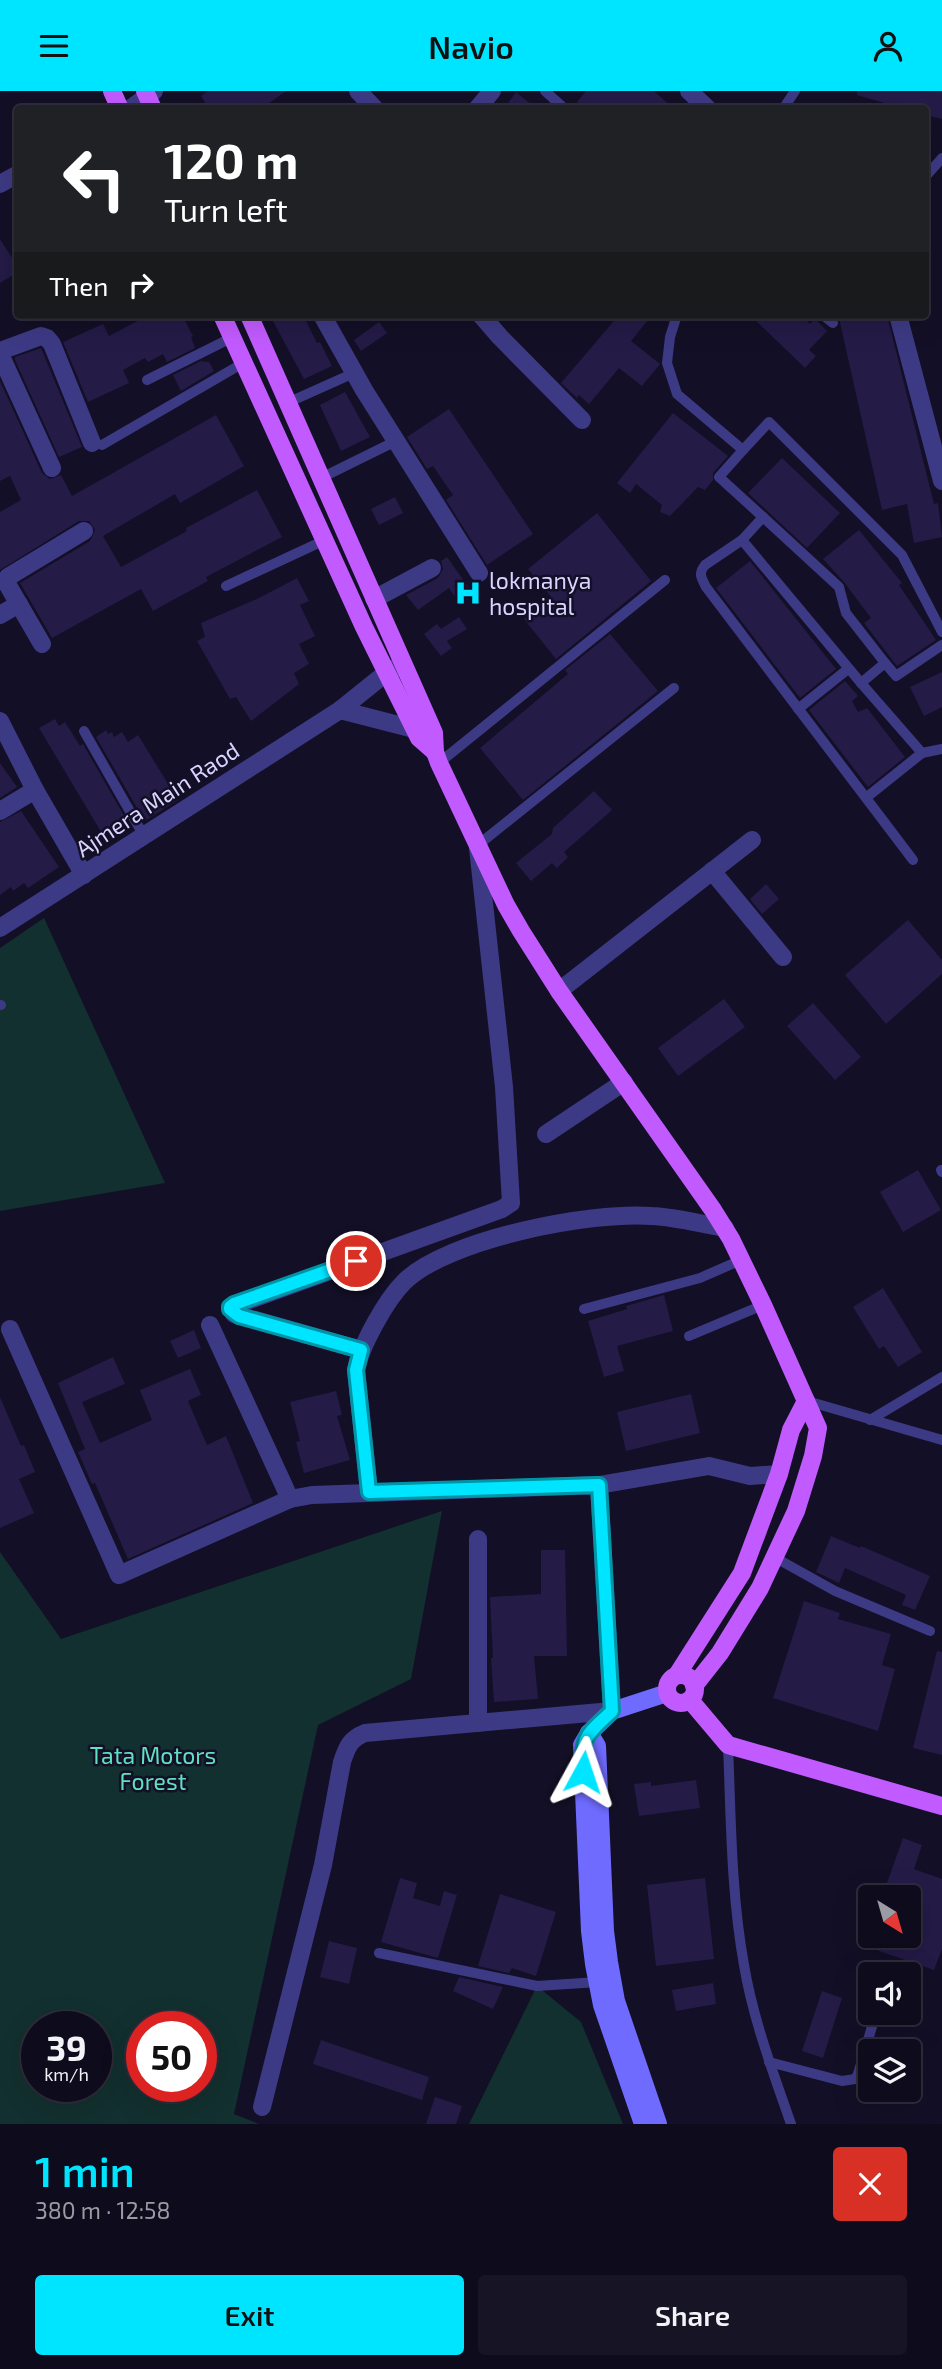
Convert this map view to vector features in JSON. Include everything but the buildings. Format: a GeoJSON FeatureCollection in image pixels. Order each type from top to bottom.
{"type":"FeatureCollection","features":[{"type":"Feature","properties":{"kind":"main road"},"geometry":{"type":"LineString","coordinates":[[224,319],[386,673],[422,726]]}},
{"type":"Feature","properties":{"kind":"main road"},"geometry":{"type":"LineString","coordinates":[[250,319],[403,664],[422,726],[419,738],[437,757],[506,905],[559,991],[725,1228],[763,1305],[806,1401],[818,1428],[813,1456],[796,1511],[760,1588],[692,1693],[683,1703],[676,1703],[670,1699],[667,1685],[677,1675],[742,1573],[779,1474],[791,1430],[806,1401]]}},
{"type":"Feature","properties":{"kind":"main road"},"geometry":{"type":"LineString","coordinates":[[677,1675],[691,1680],[692,1693],[728,1745],[942,1806]]}},
{"type":"Feature","properties":{"kind":"main road"},"geometry":{"type":"LineString","coordinates":[[643,2124],[602,2005],[598,1982],[590,1931],[582,1745],[589,1733],[612,1711],[667,1693]]}},
{"type":"Feature","properties":{"kind":"main road"},"geometry":{"type":"LineString","coordinates":[[589,1733],[597,1746],[608,1962],[616,2001],[658,2124]]}},
{"type":"Feature","properties":{"kind":"street"},"geometry":{"type":"LineString","coordinates":[[358,91],[371,105]]}},
{"type":"Feature","properties":{"kind":"street"},"geometry":{"type":"LineString","coordinates":[[480,105],[492,91]]}},
{"type":"Feature","properties":{"kind":"street"},"geometry":{"type":"LineString","coordinates":[[689,91],[704,105]]}},
{"type":"Feature","properties":{"kind":"street"},"geometry":{"type":"LineString","coordinates":[[324,319],[354,373],[480,573]]}},
{"type":"Feature","properties":{"kind":"street"},"geometry":{"type":"LineString","coordinates":[[484,319],[582,420]]}},
{"type":"Feature","properties":{"kind":"street"},"geometry":{"type":"LineString","coordinates":[[899,319],[942,481]]}},
{"type":"Feature","properties":{"kind":"street"},"geometry":{"type":"LineString","coordinates":[[52,468],[0,353],[41,336],[47,338],[97,444]]}},
{"type":"Feature","properties":{"kind":"street"},"geometry":{"type":"LineString","coordinates":[[41,644],[6,582],[8,577],[84,531]]}},
{"type":"Feature","properties":{"kind":"street"},"geometry":{"type":"LineString","coordinates":[[374,599],[432,568]]}},
{"type":"Feature","properties":{"kind":"street"},"geometry":{"type":"LineString","coordinates":[[0,615],[19,604]]}},
{"type":"Feature","properties":{"kind":"street","name":"Ajmera Main Raod"},"geometry":{"type":"LineString","coordinates":[[0,928],[340,710],[386,673],[403,664]]}},
{"type":"Feature","properties":{"kind":"street"},"geometry":{"type":"LineString","coordinates":[[340,710],[422,726]]}},
{"type":"Feature","properties":{"kind":"street"},"geometry":{"type":"LineString","coordinates":[[0,721],[35,790],[84,875]]}},
{"type":"Feature","properties":{"kind":"street"},"geometry":{"type":"LineString","coordinates":[[0,811],[35,790]]}},
{"type":"Feature","properties":{"kind":"street"},"geometry":{"type":"LineString","coordinates":[[559,991],[752,840]]}},
{"type":"Feature","properties":{"kind":"street"},"geometry":{"type":"LineString","coordinates":[[361,1350],[234,1314],[230,1307],[502,1209],[511,1203],[504,1087],[478,845]]}},
{"type":"Feature","properties":{"kind":"street"},"geometry":{"type":"LineString","coordinates":[[712,871],[783,957]]}},
{"type":"Feature","properties":{"kind":"street"},"geometry":{"type":"LineString","coordinates":[[546,1134],[624,1083]]}},
{"type":"Feature","properties":{"kind":"street"},"geometry":{"type":"LineString","coordinates":[[369,1492],[356,1370],[361,1350],[404,1281],[461,1250],[516,1232],[594,1218],[652,1216],[725,1228]]}},
{"type":"Feature","properties":{"kind":"street"},"geometry":{"type":"LineString","coordinates":[[209,1325],[290,1499]]}},
{"type":"Feature","properties":{"kind":"street"},"geometry":{"type":"LineString","coordinates":[[10,1329],[119,1575],[290,1499],[312,1495],[599,1485],[709,1466],[750,1476],[779,1474]]}},
{"type":"Feature","properties":{"kind":"street"},"geometry":{"type":"LineString","coordinates":[[261,2107],[323,1865],[342,1762],[354,1738],[365,1733],[612,1711],[599,1485]]}},
{"type":"Feature","properties":{"kind":"street"},"geometry":{"type":"LineString","coordinates":[[478,1539],[478,1723]]}},
{"type":"Feature","properties":{"kind":"lane"},"geometry":{"type":"LineString","coordinates":[[545,91],[561,105]]}},
{"type":"Feature","properties":{"kind":"lane"},"geometry":{"type":"LineString","coordinates":[[929,173],[942,158]]}},
{"type":"Feature","properties":{"kind":"lane"},"geometry":{"type":"LineString","coordinates":[[676,319],[670,337],[667,363],[677,394],[743,450]]}},
{"type":"Feature","properties":{"kind":"lane"},"geometry":{"type":"LineString","coordinates":[[828,319],[833,323]]}},
{"type":"Feature","properties":{"kind":"lane"},"geometry":{"type":"LineString","coordinates":[[147,380],[233,337]]}},
{"type":"Feature","properties":{"kind":"lane"},"geometry":{"type":"LineString","coordinates":[[97,444],[245,362]]}},
{"type":"Feature","properties":{"kind":"lane"},"geometry":{"type":"LineString","coordinates":[[287,403],[354,373]]}},
{"type":"Feature","properties":{"kind":"lane"},"geometry":{"type":"LineString","coordinates":[[942,632],[902,555],[769,422],[719,477],[839,587],[846,613],[897,676],[942,645]]}},
{"type":"Feature","properties":{"kind":"lane"},"geometry":{"type":"LineString","coordinates":[[321,478],[396,440]]}},
{"type":"Feature","properties":{"kind":"lane"},"geometry":{"type":"LineString","coordinates":[[763,517],[742,540],[705,565],[700,576],[913,860]]}},
{"type":"Feature","properties":{"kind":"lane"},"geometry":{"type":"LineString","coordinates":[[226,586],[325,540]]}},
{"type":"Feature","properties":{"kind":"lane"},"geometry":{"type":"LineString","coordinates":[[742,540],[848,669],[922,753]]}},
{"type":"Feature","properties":{"kind":"lane"},"geometry":{"type":"LineString","coordinates":[[437,757],[665,580]]}},
{"type":"Feature","properties":{"kind":"lane"},"geometry":{"type":"LineString","coordinates":[[861,683],[885,663]]}},
{"type":"Feature","properties":{"kind":"lane"},"geometry":{"type":"LineString","coordinates":[[798,709],[848,669]]}},
{"type":"Feature","properties":{"kind":"lane"},"geometry":{"type":"LineString","coordinates":[[478,845],[674,688]]}},
{"type":"Feature","properties":{"kind":"lane"},"geometry":{"type":"LineString","coordinates":[[84,731],[144,836]]}},
{"type":"Feature","properties":{"kind":"lane"},"geometry":{"type":"LineString","coordinates":[[867,797],[922,753],[942,749]]}},
{"type":"Feature","properties":{"kind":"lane"},"geometry":{"type":"LineString","coordinates":[[584,1309],[701,1277],[741,1260]]}},
{"type":"Feature","properties":{"kind":"lane"},"geometry":{"type":"LineString","coordinates":[[689,1336],[763,1305]]}},
{"type":"Feature","properties":{"kind":"lane"},"geometry":{"type":"LineString","coordinates":[[870,1420],[942,1377]]}},
{"type":"Feature","properties":{"kind":"lane"},"geometry":{"type":"LineString","coordinates":[[806,1401],[942,1440]]}},
{"type":"Feature","properties":{"kind":"lane"},"geometry":{"type":"LineString","coordinates":[[774,1557],[835,1591],[930,1631]]}},
{"type":"Feature","properties":{"kind":"lane"},"geometry":{"type":"LineString","coordinates":[[728,1745],[737,1915],[749,1989],[769,2062],[791,2124]]}},
{"type":"Feature","properties":{"kind":"lane"},"geometry":{"type":"LineString","coordinates":[[379,1953],[537,1986],[598,1982]]}},
{"type":"Feature","properties":{"kind":"lane"},"geometry":{"type":"LineString","coordinates":[[769,2062],[842,2081],[855,2079],[872,2025]]}},
{"type":"Feature","properties":{"kind":"green space"},"geometry":{"type":"Polygon","coordinates":[[[44,918],[165,1183],[0,1211],[0,948],[44,918]]]}},
{"type":"Feature","properties":{"kind":"green space","name":"Tata Motors Forest"},"geometry":{"type":"Polygon","coordinates":[[[442,1511],[411,1679],[318,1725],[234,2114],[259,2124],[0,2124],[0,1552],[61,1639],[442,1511]]]}},
{"type":"Feature","properties":{"kind":"green space"},"geometry":{"type":"Polygon","coordinates":[[[537,1986],[581,2022],[623,2124],[469,2124],[537,1986]]]}},
{"type":"Feature","properties":{"kind":"place","name":"lokmanya hospital"},"geometry":{"type":"Point","coordinates":[468,593]}},
{"type":"Feature","properties":{"kind":"route"},"geometry":{"type":"LineString","coordinates":[[356,1261],[234,1304],[230,1307],[231,1312],[361,1350],[356,1370],[369,1492],[599,1485],[612,1711],[589,1733],[582,1745],[583,1772]]}}]}
